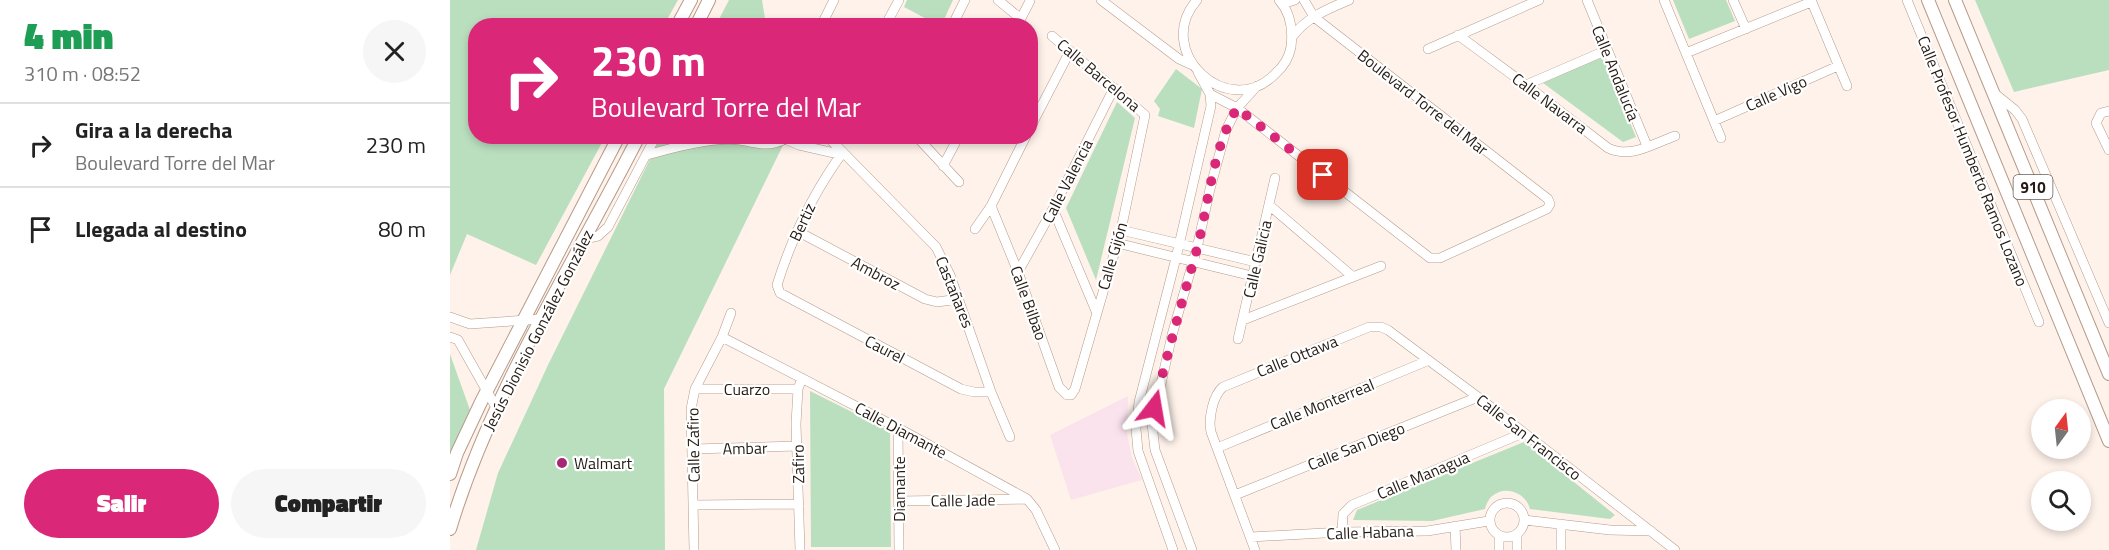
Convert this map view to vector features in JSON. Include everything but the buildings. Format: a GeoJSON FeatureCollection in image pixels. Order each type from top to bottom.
{"type":"FeatureCollection","features":[{"type":"Feature","properties":{"kind":"main road"},"geometry":{"type":"LineString","coordinates":[[681,18],[691,0]]}},
{"type":"Feature","properties":{"kind":"main road"},"geometry":{"type":"LineString","coordinates":[[700,18],[709,0]]}},
{"type":"Feature","properties":{"kind":"main road"},"geometry":{"type":"LineString","coordinates":[[1928,0],[2109,441]]}},
{"type":"Feature","properties":{"kind":"main road","name":"910"},"geometry":{"type":"LineString","coordinates":[[1955,0],[2109,374]]}},
{"type":"Feature","properties":{"kind":"main road","name":"Jesús Dionisio González González"},"geometry":{"type":"LineString","coordinates":[[450,474],[457,453],[486,391],[615,144]]}},
{"type":"Feature","properties":{"kind":"main road","name":"Jesús Dionisio González González"},"geometry":{"type":"LineString","coordinates":[[450,529],[462,490],[496,409],[635,144]]}},
{"type":"Feature","properties":{"kind":"street"},"geometry":{"type":"LineString","coordinates":[[824,18],[834,0]]}},
{"type":"Feature","properties":{"kind":"street"},"geometry":{"type":"LineString","coordinates":[[889,18],[899,0]]}},
{"type":"Feature","properties":{"kind":"street"},"geometry":{"type":"LineString","coordinates":[[956,18],[965,0]]}},
{"type":"Feature","properties":{"kind":"street"},"geometry":{"type":"LineString","coordinates":[[998,0],[1015,18]]}},
{"type":"Feature","properties":{"kind":"street"},"geometry":{"type":"LineString","coordinates":[[1101,0],[1210,82],[1225,88],[1241,90],[1257,86],[1270,79],[1282,67],[1290,53],[1292,37],[1291,25],[1280,2],[1295,0]]}},
{"type":"Feature","properties":{"kind":"street"},"geometry":{"type":"LineString","coordinates":[[1173,550],[1137,445],[1136,429],[1139,402],[1176,258],[1211,106],[1210,94],[1185,51],[1183,36],[1185,20],[1197,0]]}},
{"type":"Feature","properties":{"kind":"street","name":"Boulevard Torre del Mar"},"geometry":{"type":"LineString","coordinates":[[1237,108],[1426,256],[1435,259],[1547,209],[1550,204],[1548,198],[1314,16],[1304,0]]}},
{"type":"Feature","properties":{"kind":"street"},"geometry":{"type":"LineString","coordinates":[[1292,37],[1314,16],[1349,0]]}},
{"type":"Feature","properties":{"kind":"street"},"geometry":{"type":"LineString","coordinates":[[1428,49],[1539,0]]}},
{"type":"Feature","properties":{"kind":"street","name":"Calle Andalucía"},"geometry":{"type":"LineString","coordinates":[[1587,0],[1647,146]]}},
{"type":"Feature","properties":{"kind":"street"},"geometry":{"type":"LineString","coordinates":[[1664,0],[1721,138]]}},
{"type":"Feature","properties":{"kind":"street"},"geometry":{"type":"LineString","coordinates":[[1733,0],[1746,28]]}},
{"type":"Feature","properties":{"kind":"street","name":"Calle Profesor Humberto Ramos Lozano"},"geometry":{"type":"LineString","coordinates":[[1907,0],[2038,322]]}},
{"type":"Feature","properties":{"kind":"street"},"geometry":{"type":"LineString","coordinates":[[1021,18],[1030,1]]}},
{"type":"Feature","properties":{"kind":"street"},"geometry":{"type":"LineString","coordinates":[[1686,53],[1811,1],[1847,86]]}},
{"type":"Feature","properties":{"kind":"street","name":"Calle Navarra"},"geometry":{"type":"LineString","coordinates":[[1458,35],[1608,148],[1624,154],[1675,136]]}},
{"type":"Feature","properties":{"kind":"street","name":"Calle Barcelona"},"geometry":{"type":"LineString","coordinates":[[1052,36],[1145,115]]}},
{"type":"Feature","properties":{"kind":"street"},"geometry":{"type":"LineString","coordinates":[[1526,85],[1606,50]]}},
{"type":"Feature","properties":{"kind":"street"},"geometry":{"type":"LineString","coordinates":[[1038,113],[1070,51]]}},
{"type":"Feature","properties":{"kind":"street","name":"Calle Vigo"},"geometry":{"type":"LineString","coordinates":[[1714,121],[1838,66]]}},
{"type":"Feature","properties":{"kind":"street"},"geometry":{"type":"LineString","coordinates":[[1192,550],[1155,450],[1152,424],[1226,130],[1237,108],[1257,86]]}},
{"type":"Feature","properties":{"kind":"street","name":"Calle Valencia"},"geometry":{"type":"LineString","coordinates":[[1018,272],[1053,209],[1114,88]]}},
{"type":"Feature","properties":{"kind":"street"},"geometry":{"type":"LineString","coordinates":[[1994,93],[2015,110],[2022,119],[2108,316]]}},
{"type":"Feature","properties":{"kind":"street"},"geometry":{"type":"LineString","coordinates":[[1210,94],[1237,108]]}},
{"type":"Feature","properties":{"kind":"street"},"geometry":{"type":"LineString","coordinates":[[2105,112],[2096,123],[2109,150]]}},
{"type":"Feature","properties":{"kind":"street","name":"Calle Gijón"},"geometry":{"type":"LineString","coordinates":[[1071,395],[1075,389],[1121,230],[1145,115]]}},
{"type":"Feature","properties":{"kind":"street"},"geometry":{"type":"LineString","coordinates":[[584,238],[598,236],[608,227],[652,144]]}},
{"type":"Feature","properties":{"kind":"street"},"geometry":{"type":"LineString","coordinates":[[647,155],[701,144]]}},
{"type":"Feature","properties":{"kind":"street"},"geometry":{"type":"LineString","coordinates":[[797,144],[843,154]]}},
{"type":"Feature","properties":{"kind":"street","name":"Castañares"},"geometry":{"type":"LineString","coordinates":[[834,144],[932,241],[943,260],[959,299],[991,392],[1010,437]]}},
{"type":"Feature","properties":{"kind":"street"},"geometry":{"type":"LineString","coordinates":[[923,144],[959,183]]}},
{"type":"Feature","properties":{"kind":"street"},"geometry":{"type":"LineString","coordinates":[[943,166],[954,144]]}},
{"type":"Feature","properties":{"kind":"street"},"geometry":{"type":"LineString","coordinates":[[975,229],[991,206],[1022,144]]}},
{"type":"Feature","properties":{"kind":"street","name":"Bertiz"},"geometry":{"type":"LineString","coordinates":[[783,296],[777,285],[796,231],[819,187],[843,154]]}},
{"type":"Feature","properties":{"kind":"street","name":"Calle Galicia"},"geometry":{"type":"LineString","coordinates":[[1238,339],[1275,178]]}},
{"type":"Feature","properties":{"kind":"street"},"geometry":{"type":"LineString","coordinates":[[1269,205],[1352,276]]}},
{"type":"Feature","properties":{"kind":"street","name":"Calle Bilbao"},"geometry":{"type":"LineString","coordinates":[[991,206],[1018,272],[1059,387],[1071,395]]}},
{"type":"Feature","properties":{"kind":"street"},"geometry":{"type":"LineString","coordinates":[[1053,209],[1096,311]]}},
{"type":"Feature","properties":{"kind":"street"},"geometry":{"type":"LineString","coordinates":[[1121,230],[1256,261]]}},
{"type":"Feature","properties":{"kind":"street","name":"Ambroz"},"geometry":{"type":"LineString","coordinates":[[796,231],[925,299],[937,302],[959,299]]}},
{"type":"Feature","properties":{"kind":"street"},"geometry":{"type":"LineString","coordinates":[[1117,243],[1252,276]]}},
{"type":"Feature","properties":{"kind":"street"},"geometry":{"type":"LineString","coordinates":[[1243,320],[1381,266]]}},
{"type":"Feature","properties":{"kind":"street","name":"Caurel"},"geometry":{"type":"LineString","coordinates":[[783,296],[961,389],[991,392]]}},
{"type":"Feature","properties":{"kind":"street","name":"Calle Zafiro"},"geometry":{"type":"LineString","coordinates":[[694,550],[691,409],[695,389],[722,337],[731,314]]}},
{"type":"Feature","properties":{"kind":"street"},"geometry":{"type":"LineString","coordinates":[[450,317],[470,324],[542,319]]}},
{"type":"Feature","properties":{"kind":"street","name":"Calle Ottawa"},"geometry":{"type":"LineString","coordinates":[[1217,448],[1210,428],[1217,393],[1223,387],[1369,327],[1381,327]]}},
{"type":"Feature","properties":{"kind":"street","name":"Calle San Francisco"},"geometry":{"type":"LineString","coordinates":[[1381,327],[1478,397],[1675,550]]}},
{"type":"Feature","properties":{"kind":"street"},"geometry":{"type":"LineString","coordinates":[[450,337],[458,340],[496,409]]}},
{"type":"Feature","properties":{"kind":"street","name":"Calle Diamante"},"geometry":{"type":"LineString","coordinates":[[722,337],[898,428],[1026,499],[1036,510],[1055,550]]}},
{"type":"Feature","properties":{"kind":"street","name":"Calle Monterreal"},"geometry":{"type":"LineString","coordinates":[[1217,448],[1427,361]]}},
{"type":"Feature","properties":{"kind":"street"},"geometry":{"type":"LineString","coordinates":[[1146,375],[1162,379]]}},
{"type":"Feature","properties":{"kind":"street","name":"Zafiro"},"geometry":{"type":"LineString","coordinates":[[800,550],[797,404],[798,389],[802,378]]}},
{"type":"Feature","properties":{"kind":"street","name":"Cuarzo"},"geometry":{"type":"LineString","coordinates":[[695,389],[798,389]]}},
{"type":"Feature","properties":{"kind":"street","name":"Calle San Diego"},"geometry":{"type":"LineString","coordinates":[[1235,495],[1478,397]]}},
{"type":"Feature","properties":{"kind":"street","name":"Diamante"},"geometry":{"type":"LineString","coordinates":[[898,428],[899,550]]}},
{"type":"Feature","properties":{"kind":"street","name":"Calle Managua"},"geometry":{"type":"LineString","coordinates":[[1342,532],[1342,514],[1352,505],[1523,433]]}},
{"type":"Feature","properties":{"kind":"street","name":"Ambar"},"geometry":{"type":"LineString","coordinates":[[693,449],[798,446]]}},
{"type":"Feature","properties":{"kind":"street"},"geometry":{"type":"LineString","coordinates":[[1217,448],[1255,550]]}},
{"type":"Feature","properties":{"kind":"street","name":"Calle Jade"},"geometry":{"type":"LineString","coordinates":[[899,501],[1026,499]]}},
{"type":"Feature","properties":{"kind":"street"},"geometry":{"type":"LineString","coordinates":[[1510,503],[1520,509],[1524,520],[1524,526],[1517,534],[1505,538],[1494,532],[1489,520],[1490,514],[1498,505],[1510,503]]}},
{"type":"Feature","properties":{"kind":"street"},"geometry":{"type":"LineString","coordinates":[[694,505],[798,504]]}},
{"type":"Feature","properties":{"kind":"street","name":"Calle Habana"},"geometry":{"type":"LineString","coordinates":[[1251,537],[1342,532],[1427,531],[1489,520]]}},
{"type":"Feature","properties":{"kind":"street"},"geometry":{"type":"LineString","coordinates":[[1524,520],[1610,530],[1651,531]]}},
{"type":"Feature","properties":{"kind":"street"},"geometry":{"type":"LineString","coordinates":[[1561,524],[1561,550]]}},
{"type":"Feature","properties":{"kind":"street"},"geometry":{"type":"LineString","coordinates":[[1455,526],[1456,550]]}},
{"type":"Feature","properties":{"kind":"street"},"geometry":{"type":"LineString","coordinates":[[1517,534],[1517,550]]}},
{"type":"Feature","properties":{"kind":"street"},"geometry":{"type":"LineString","coordinates":[[1499,536],[1499,550]]}},
{"type":"Feature","properties":{"kind":"shaded area"},"geometry":{"type":"Polygon","coordinates":[[[1128,396],[1127,433],[1132,458],[1142,480],[1071,500],[1050,435],[1128,396]]]}},
{"type":"Feature","properties":{"kind":"green space"},"geometry":{"type":"Polygon","coordinates":[[[450,0],[678,0],[668,18],[468,18],[468,144],[601,144],[536,265],[467,234],[450,275],[450,0]]]}},
{"type":"Feature","properties":{"kind":"green space"},"geometry":{"type":"Polygon","coordinates":[[[729,0],[762,0],[765,18],[720,18],[729,0]]]}},
{"type":"Feature","properties":{"kind":"green space"},"geometry":{"type":"Polygon","coordinates":[[[907,0],[953,0],[945,18],[925,18],[904,7],[907,0]]]}},
{"type":"Feature","properties":{"kind":"green space"},"geometry":{"type":"Polygon","coordinates":[[[1673,0],[1726,0],[1735,21],[1689,39],[1673,0]]]}},
{"type":"Feature","properties":{"kind":"green space"},"geometry":{"type":"Polygon","coordinates":[[[1975,0],[2109,0],[2109,70],[2014,92],[1975,0]]]}},
{"type":"Feature","properties":{"kind":"green space"},"geometry":{"type":"Polygon","coordinates":[[[1602,56],[1636,137],[1623,142],[1543,83],[1602,56]]]}},
{"type":"Feature","properties":{"kind":"green space"},"geometry":{"type":"Polygon","coordinates":[[[1176,69],[1202,89],[1194,128],[1158,116],[1160,109],[1154,101],[1176,69]]]}},
{"type":"Feature","properties":{"kind":"green space"},"geometry":{"type":"Polygon","coordinates":[[[1117,102],[1135,118],[1096,280],[1066,208],[1117,102]]]}},
{"type":"Feature","properties":{"kind":"green space"},"geometry":{"type":"Polygon","coordinates":[[[658,144],[784,144],[664,389],[665,550],[476,550],[498,473],[548,365],[658,144]]]}},
{"type":"Feature","properties":{"kind":"green space"},"geometry":{"type":"Polygon","coordinates":[[[450,354],[470,410],[450,454],[450,354]]]}},
{"type":"Feature","properties":{"kind":"green space"},"geometry":{"type":"Polygon","coordinates":[[[810,391],[890,431],[891,547],[811,547],[810,391]]]}},
{"type":"Feature","properties":{"kind":"green space"},"geometry":{"type":"Polygon","coordinates":[[[1524,442],[1615,515],[1610,519],[1530,509],[1528,503],[1520,495],[1502,491],[1491,497],[1485,509],[1432,521],[1353,520],[1357,510],[1524,442]]]}},
{"type":"Feature","properties":{"kind":"place","name":"Walmart"},"geometry":{"type":"Point","coordinates":[562,463]}},
{"type":"Feature","properties":{"kind":"route"},"geometry":{"type":"LineString","coordinates":[[1154,408],[1226,130],[1237,108],[1323,175]]}}]}
